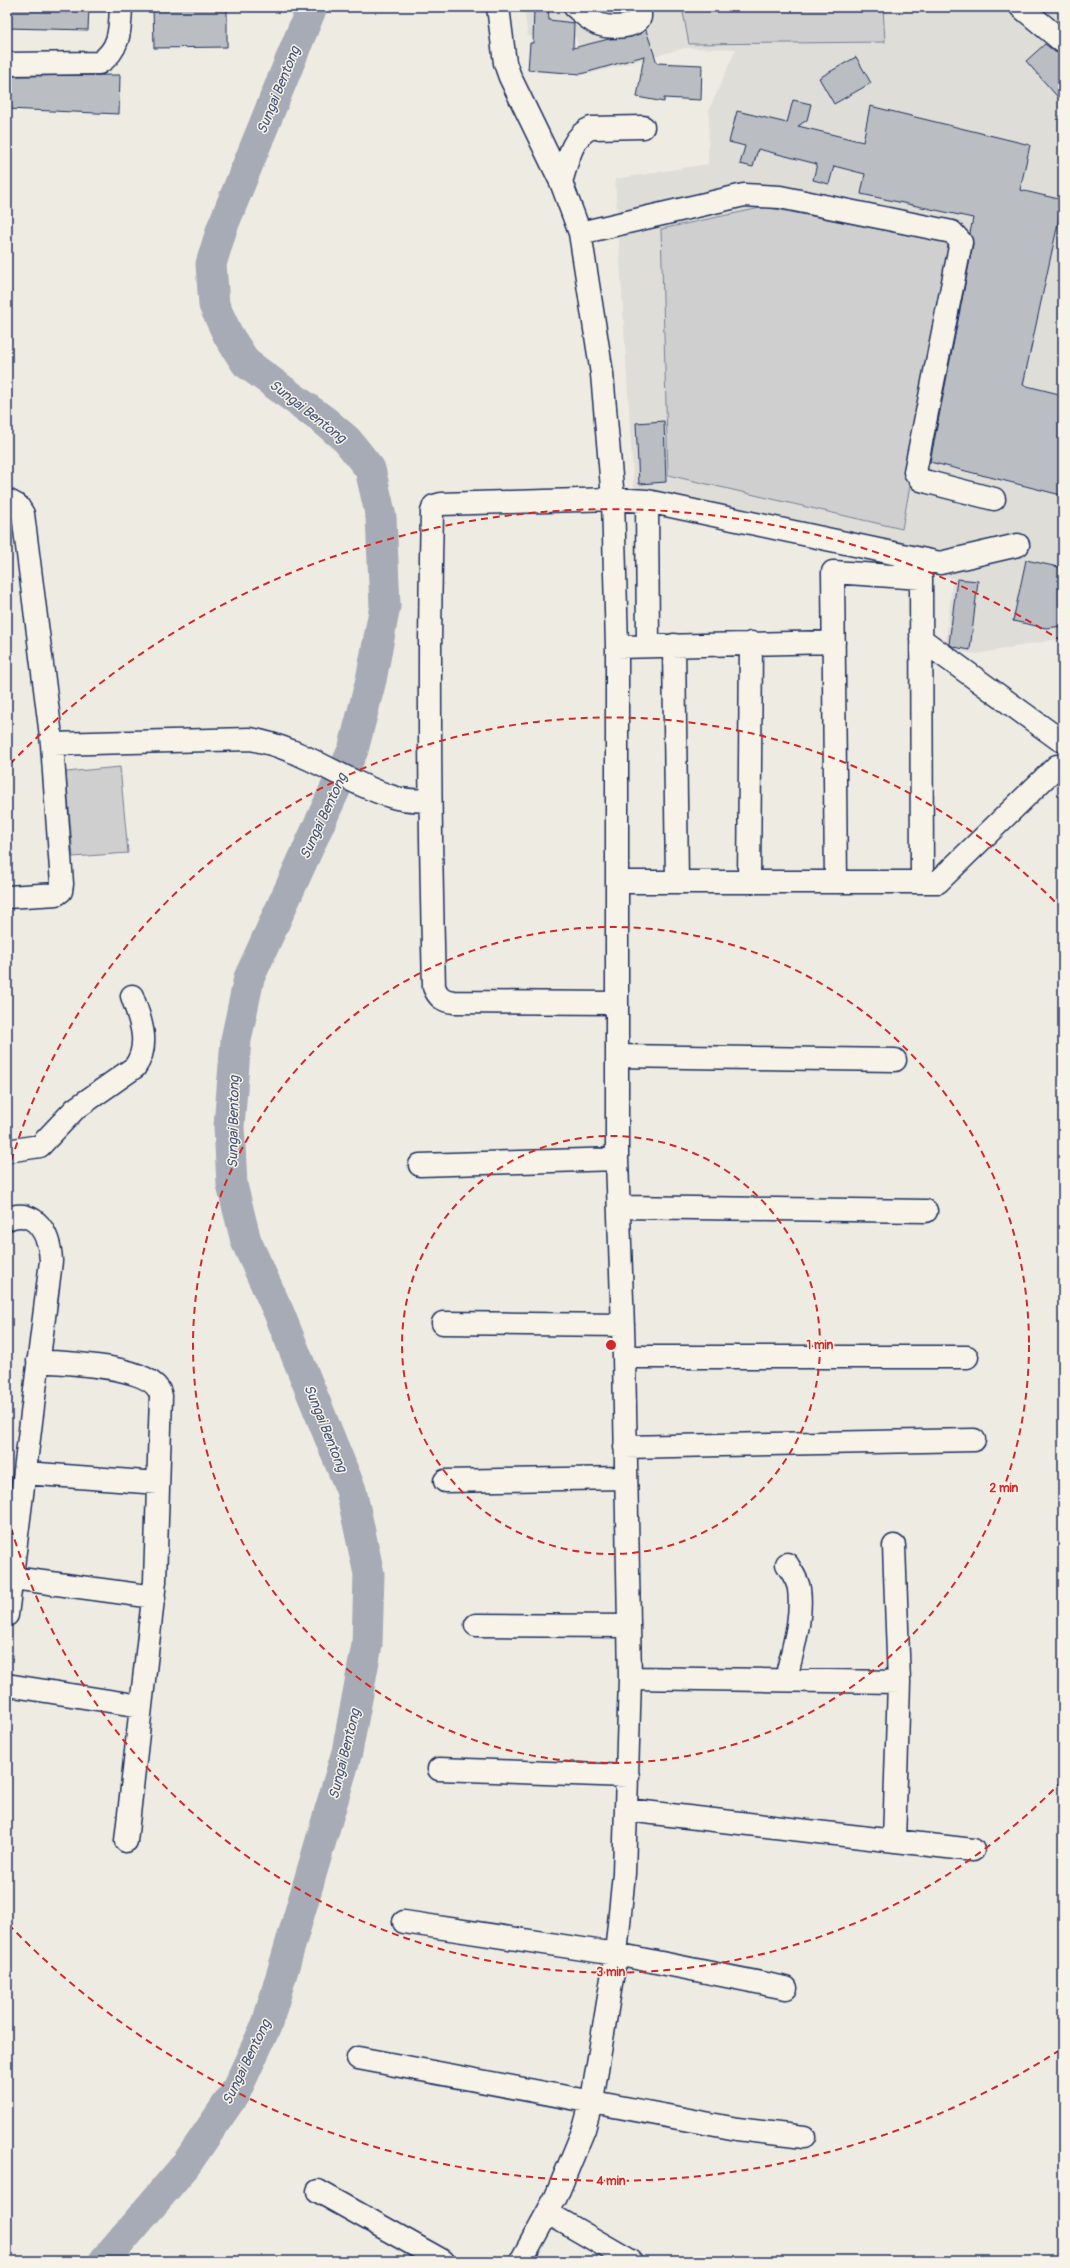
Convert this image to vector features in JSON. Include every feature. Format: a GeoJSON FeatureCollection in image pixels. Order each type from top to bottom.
{"type":"FeatureCollection","features":[{"type":"Feature","properties":{"kind":"street"},"geometry":{"type":"LineString","coordinates":[[7,64],[99,63],[110,53],[119,38],[121,7]]}},
{"type":"Feature","properties":{"kind":"street"},"geometry":{"type":"LineString","coordinates":[[498,7],[503,49],[510,77],[561,182],[580,234],[602,374],[613,499],[617,646],[617,1159],[620,1207],[624,1357],[625,1478],[630,1678],[624,1873],[616,1954],[592,2100],[584,2129],[571,2164],[548,2213],[521,2261]]}},
{"type":"Feature","properties":{"kind":"street"},"geometry":{"type":"LineString","coordinates":[[575,7],[598,24],[614,26],[632,24],[640,17],[640,7]]}},
{"type":"Feature","properties":{"kind":"street"},"geometry":{"type":"LineString","coordinates":[[1021,7],[1063,42]]}},
{"type":"Feature","properties":{"kind":"street"},"geometry":{"type":"LineString","coordinates":[[561,182],[573,146],[585,130],[591,128],[643,127]]}},
{"type":"Feature","properties":{"kind":"street"},"geometry":{"type":"LineString","coordinates":[[580,234],[744,195],[780,196],[952,232],[961,242],[915,472],[921,480],[994,499]]}},
{"type":"Feature","properties":{"kind":"street"},"geometry":{"type":"LineString","coordinates":[[616,1003],[454,1002],[440,998],[434,987],[430,801],[429,627],[432,512],[434,506],[440,504],[613,499],[647,501],[940,563],[1018,546]]}},
{"type":"Feature","properties":{"kind":"street"},"geometry":{"type":"LineString","coordinates":[[7,500],[18,506],[23,514],[52,744],[61,891],[57,894],[7,897]]}},
{"type":"Feature","properties":{"kind":"street"},"geometry":{"type":"LineString","coordinates":[[647,501],[648,646]]}},
{"type":"Feature","properties":{"kind":"street"},"geometry":{"type":"LineString","coordinates":[[836,882],[833,572],[920,578],[922,882]]}},
{"type":"Feature","properties":{"kind":"street"},"geometry":{"type":"LineString","coordinates":[[921,639],[1060,740]]}},
{"type":"Feature","properties":{"kind":"street"},"geometry":{"type":"LineString","coordinates":[[617,646],[834,642]]}},
{"type":"Feature","properties":{"kind":"street"},"geometry":{"type":"LineString","coordinates":[[748,882],[751,643]]}},
{"type":"Feature","properties":{"kind":"street"},"geometry":{"type":"LineString","coordinates":[[674,645],[677,882]]}},
{"type":"Feature","properties":{"kind":"street"},"geometry":{"type":"LineString","coordinates":[[52,744],[250,739],[270,742],[312,759],[392,797],[430,801]]}},
{"type":"Feature","properties":{"kind":"street"},"geometry":{"type":"LineString","coordinates":[[618,882],[938,882],[1057,766]]}},
{"type":"Feature","properties":{"kind":"street"},"geometry":{"type":"LineString","coordinates":[[7,1151],[40,1146],[75,1109],[135,1067],[139,1062],[144,1033],[132,996]]}},
{"type":"Feature","properties":{"kind":"street"},"geometry":{"type":"LineString","coordinates":[[618,1056],[895,1060]]}},
{"type":"Feature","properties":{"kind":"street"},"geometry":{"type":"LineString","coordinates":[[420,1165],[617,1159]]}},
{"type":"Feature","properties":{"kind":"street"},"geometry":{"type":"LineString","coordinates":[[620,1207],[926,1211]]}},
{"type":"Feature","properties":{"kind":"street"},"geometry":{"type":"LineString","coordinates":[[7,1219],[18,1216],[34,1219],[46,1233],[50,1247],[51,1261],[13,1578],[7,1615]]}},
{"type":"Feature","properties":{"kind":"street"},"geometry":{"type":"LineString","coordinates":[[443,1323],[623,1325]]}},
{"type":"Feature","properties":{"kind":"street"},"geometry":{"type":"LineString","coordinates":[[624,1357],[967,1357]]}},
{"type":"Feature","properties":{"kind":"street"},"geometry":{"type":"LineString","coordinates":[[38,1361],[130,1371],[150,1379],[160,1392],[162,1402],[154,1597],[126,1841]]}},
{"type":"Feature","properties":{"kind":"street"},"geometry":{"type":"LineString","coordinates":[[625,1447],[974,1440]]}},
{"type":"Feature","properties":{"kind":"street"},"geometry":{"type":"LineString","coordinates":[[25,1473],[158,1483]]}},
{"type":"Feature","properties":{"kind":"street"},"geometry":{"type":"LineString","coordinates":[[445,1481],[625,1478]]}},
{"type":"Feature","properties":{"kind":"street"},"geometry":{"type":"LineString","coordinates":[[894,1546],[899,1682],[894,1841]]}},
{"type":"Feature","properties":{"kind":"street"},"geometry":{"type":"LineString","coordinates":[[786,1679],[796,1635],[799,1599],[799,1588],[787,1564]]}},
{"type":"Feature","properties":{"kind":"street"},"geometry":{"type":"LineString","coordinates":[[13,1578],[154,1597]]}},
{"type":"Feature","properties":{"kind":"street"},"geometry":{"type":"LineString","coordinates":[[476,1625],[629,1626]]}},
{"type":"Feature","properties":{"kind":"street"},"geometry":{"type":"LineString","coordinates":[[630,1678],[786,1679],[899,1682]]}},
{"type":"Feature","properties":{"kind":"street"},"geometry":{"type":"LineString","coordinates":[[7,1685],[141,1706]]}},
{"type":"Feature","properties":{"kind":"street"},"geometry":{"type":"LineString","coordinates":[[439,1769],[628,1776]]}},
{"type":"Feature","properties":{"kind":"street"},"geometry":{"type":"LineString","coordinates":[[627,1810],[973,1850]]}},
{"type":"Feature","properties":{"kind":"street"},"geometry":{"type":"LineString","coordinates":[[404,1922],[616,1954],[786,1988]]}},
{"type":"Feature","properties":{"kind":"street"},"geometry":{"type":"LineString","coordinates":[[358,2058],[592,2100],[737,2129],[804,2137]]}},
{"type":"Feature","properties":{"kind":"street"},"geometry":{"type":"LineString","coordinates":[[318,2191],[443,2261]]}},
{"type":"Feature","properties":{"kind":"street"},"geometry":{"type":"LineString","coordinates":[[548,2213],[631,2261]]}},
{"type":"Feature","properties":{"kind":"shaded area"},"geometry":{"type":"Polygon","coordinates":[[[524,7],[1063,7],[1063,638],[977,654],[945,649],[953,578],[635,508],[615,179],[708,164],[709,110],[736,49],[684,48],[589,74],[576,38],[528,36],[524,7]]]}},
{"type":"Feature","properties":{"kind":"shaded area"},"geometry":{"type":"Polygon","coordinates":[[[682,7],[883,7],[885,42],[689,44],[682,7]]]}},
{"type":"Feature","properties":{"kind":"shaded area"},"geometry":{"type":"Polygon","coordinates":[[[765,207],[955,244],[902,529],[668,475],[661,229],[765,207]]]}},
{"type":"Feature","properties":{"kind":"shaded area"},"geometry":{"type":"Polygon","coordinates":[[[120,767],[128,853],[73,857],[66,772],[120,767]]]}},
{"type":"Feature","properties":{"kind":"building"},"geometry":{"type":"Polygon","coordinates":[[[7,7],[89,7],[88,30],[7,28],[7,7]]]}},
{"type":"Feature","properties":{"kind":"building"},"geometry":{"type":"Polygon","coordinates":[[[153,7],[227,7],[227,47],[154,48],[153,7]]]}},
{"type":"Feature","properties":{"kind":"building"},"geometry":{"type":"Polygon","coordinates":[[[534,7],[548,7],[549,20],[574,23],[573,48],[609,39],[631,37],[646,30],[657,63],[702,65],[701,100],[664,98],[664,102],[637,97],[644,56],[581,74],[528,70],[530,43],[533,43],[534,7]]]}},
{"type":"Feature","properties":{"kind":"building"},"geometry":{"type":"Polygon","coordinates":[[[1045,44],[1055,52],[1063,54],[1063,103],[1026,61],[1045,44]]]}},
{"type":"Feature","properties":{"kind":"building"},"geometry":{"type":"Polygon","coordinates":[[[856,57],[871,83],[834,104],[819,78],[856,57]]]}},
{"type":"Feature","properties":{"kind":"building"},"geometry":{"type":"Polygon","coordinates":[[[120,75],[119,114],[7,109],[7,76],[120,75]]]}},
{"type":"Feature","properties":{"kind":"building"},"geometry":{"type":"Polygon","coordinates":[[[793,100],[811,104],[807,120],[798,126],[863,142],[870,106],[1030,145],[1020,190],[1063,200],[1023,385],[1063,395],[1063,485],[1061,495],[930,462],[973,244],[970,233],[973,218],[861,194],[865,174],[834,166],[829,184],[813,180],[817,164],[758,149],[753,167],[740,164],[745,146],[729,142],[737,111],[787,123],[793,100]]]}},
{"type":"Feature","properties":{"kind":"building"},"geometry":{"type":"Polygon","coordinates":[[[664,421],[666,482],[639,484],[636,423],[664,421]]]}},
{"type":"Feature","properties":{"kind":"building"},"geometry":{"type":"Polygon","coordinates":[[[1026,560],[1063,568],[1063,626],[1046,628],[1013,621],[1026,560]]]}},
{"type":"Feature","properties":{"kind":"building"},"geometry":{"type":"Polygon","coordinates":[[[957,579],[978,581],[970,650],[954,647],[949,644],[957,579]]]}},
{"type":"Feature","properties":{"kind":"waterway","name":"Sungai Bentong"},"geometry":{"type":"LineString","coordinates":[[104,2261],[185,2166],[235,2093],[267,2024],[347,1752],[367,1645],[369,1574],[351,1490],[279,1313],[246,1241],[232,1185],[229,1126],[236,1040],[249,978],[353,750],[371,680],[385,606],[381,517],[370,469],[347,440],[326,422],[246,363],[228,335],[214,305],[211,264],[222,228],[312,7]]}}]}
